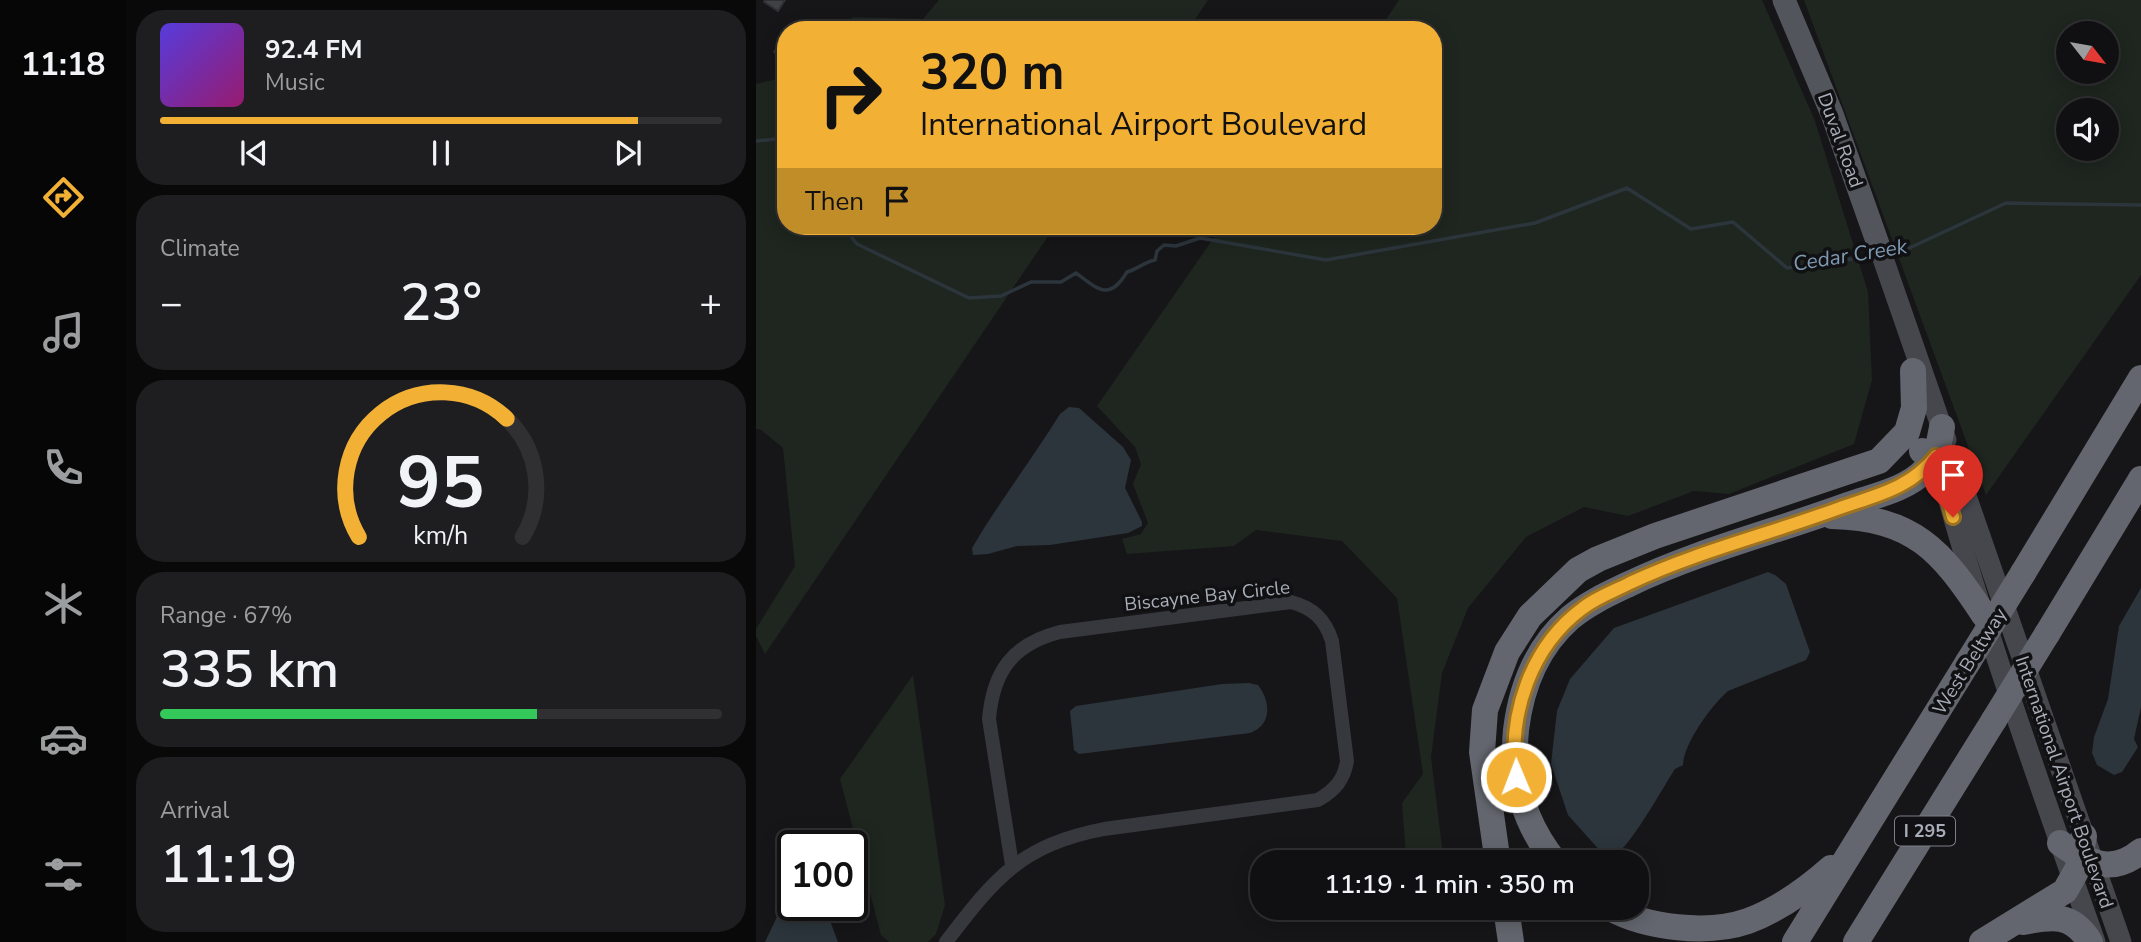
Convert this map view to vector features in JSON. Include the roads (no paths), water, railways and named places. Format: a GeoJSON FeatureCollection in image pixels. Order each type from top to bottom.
{"type":"FeatureCollection","features":[{"type":"Feature","properties":{"kind":"highway"},"geometry":{"type":"LineString","coordinates":[[1879,461],[1908,432],[1914,408],[1913,370]]}},
{"type":"Feature","properties":{"kind":"highway","name":"West Beltway"},"geometry":{"type":"LineString","coordinates":[[1795,942],[2141,378]]}},
{"type":"Feature","properties":{"kind":"highway"},"geometry":{"type":"LineString","coordinates":[[1545,850],[1530,824],[1516,777],[1514,761],[1518,714],[1536,660],[1568,620],[1585,607],[1664,567],[1906,484],[1924,471],[1936,456],[1942,427]]}},
{"type":"Feature","properties":{"kind":"highway"},"geometry":{"type":"LineString","coordinates":[[1496,850],[1482,752],[1485,710],[1507,652],[1530,616],[1578,570],[1621,549],[1879,461],[1922,451],[1936,456],[1949,466],[1962,484]]}},
{"type":"Feature","properties":{"kind":"highway","name":"I 295"},"geometry":{"type":"LineString","coordinates":[[1856,942],[2141,479]]}},
{"type":"Feature","properties":{"kind":"highway"},"geometry":{"type":"LineString","coordinates":[[1819,516],[1862,517],[1896,526],[1924,542],[1946,561],[1984,615]]}},
{"type":"Feature","properties":{"kind":"highway"},"geometry":{"type":"LineString","coordinates":[[1644,920],[1674,928],[1726,926],[1747,921],[1807,890],[1857,842]]}},
{"type":"Feature","properties":{"kind":"highway"},"geometry":{"type":"LineString","coordinates":[[1982,942],[2065,891],[2078,856],[2123,863],[2141,851]]}},
{"type":"Feature","properties":{"kind":"highway"},"geometry":{"type":"LineString","coordinates":[[2011,925],[2054,916],[2071,922],[2092,942]]}},
{"type":"Feature","properties":{"kind":"highway"},"geometry":{"type":"LineString","coordinates":[[1508,920],[1511,942]]}},
{"type":"Feature","properties":{"kind":"main road","name":"Duval Road"},"geometry":{"type":"LineString","coordinates":[[1784,0],[1832,114],[1892,282]]}},
{"type":"Feature","properties":{"kind":"main road","name":"International Airport Boulevard"},"geometry":{"type":"LineString","coordinates":[[1892,282],[1897,312],[1936,456],[1984,615],[2078,856],[2121,942]]}},
{"type":"Feature","properties":{"kind":"main road","name":"International Airport Boulevard"},"geometry":{"type":"LineString","coordinates":[[1892,282],[1962,484],[2078,856],[2092,942]]}},
{"type":"Feature","properties":{"kind":"street","name":"Biscayne Bay Circle"},"geometry":{"type":"LineString","coordinates":[[1291,602],[1305,606],[1318,615],[1327,627],[1332,641],[1347,761],[1345,773],[1332,792],[1318,800],[1078,834],[1050,844],[1012,865],[989,719],[991,695],[997,677],[1023,647],[1041,637],[1060,632],[1291,602]]}},
{"type":"Feature","properties":{"kind":"street"},"geometry":{"type":"LineString","coordinates":[[946,942],[978,900],[1012,865]]}},
{"type":"Feature","properties":{"kind":"waterway","name":"Cedar Creek"},"geometry":{"type":"LineString","coordinates":[[756,141],[777,139]]}},
{"type":"Feature","properties":{"kind":"waterway","name":"Cedar Creek"},"geometry":{"type":"LineString","coordinates":[[853,235],[852,238],[857,244],[969,298],[1001,296],[1031,282],[1061,282],[1076,273],[1097,288],[1109,290],[1115,287],[1127,272],[1155,260],[1157,251],[1164,245],[1176,246],[1200,238],[1326,260],[1535,223],[1627,188],[1691,229],[1733,222],[1787,268],[1873,256]]}},
{"type":"Feature","properties":{"kind":"waterway","name":"Cedar Creek"},"geometry":{"type":"LineString","coordinates":[[1888,253],[1903,251],[2006,203],[2141,205]]}}]}
